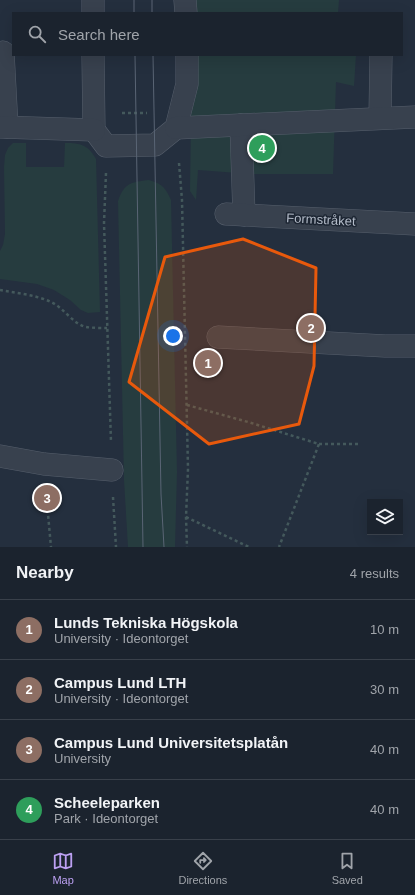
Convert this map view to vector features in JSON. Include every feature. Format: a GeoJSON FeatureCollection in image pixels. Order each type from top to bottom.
{"type":"FeatureCollection","features":[{"type":"Feature","properties":{"kind":"street"},"geometry":{"type":"LineString","coordinates":[[93,0],[93,12]]}},
{"type":"Feature","properties":{"kind":"street"},"geometry":{"type":"LineString","coordinates":[[186,0],[186,12]]}},
{"type":"Feature","properties":{"kind":"street"},"geometry":{"type":"LineString","coordinates":[[3,52],[3,127],[94,122]]}},
{"type":"Feature","properties":{"kind":"street"},"geometry":{"type":"LineString","coordinates":[[93,56],[94,122],[106,146],[155,144],[179,120],[187,84],[187,56]]}},
{"type":"Feature","properties":{"kind":"street"},"geometry":{"type":"LineString","coordinates":[[380,118],[381,56]]}},
{"type":"Feature","properties":{"kind":"street"},"geometry":{"type":"LineString","coordinates":[[179,120],[242,125],[380,118],[415,118]]}},
{"type":"Feature","properties":{"kind":"street","name":"Formstråket"},"geometry":{"type":"LineString","coordinates":[[242,125],[235,214],[415,224]]}},
{"type":"Feature","properties":{"kind":"street"},"geometry":{"type":"LineString","coordinates":[[218,337],[385,346],[415,346]]}},
{"type":"Feature","properties":{"kind":"street"},"geometry":{"type":"LineString","coordinates":[[0,456],[44,464],[112,470]]}},
{"type":"Feature","properties":{"kind":"path"},"geometry":{"type":"LineString","coordinates":[[116,547],[104,223],[106,168],[94,122],[136,114],[179,120],[187,405],[187,547]]}},
{"type":"Feature","properties":{"kind":"path"},"geometry":{"type":"LineString","coordinates":[[0,290],[34,296],[51,302],[63,309],[79,324],[86,327],[108,328]]}},
{"type":"Feature","properties":{"kind":"path"},"geometry":{"type":"LineString","coordinates":[[187,405],[319,444],[359,444]]}},
{"type":"Feature","properties":{"kind":"path"},"geometry":{"type":"LineString","coordinates":[[279,547],[319,444]]}},
{"type":"Feature","properties":{"kind":"path"},"geometry":{"type":"LineString","coordinates":[[44,464],[51,547]]}},
{"type":"Feature","properties":{"kind":"path"},"geometry":{"type":"LineString","coordinates":[[186,517],[249,547]]}},
{"type":"Feature","properties":{"kind":"highlighted area"},"geometry":{"type":"Polygon","coordinates":[[[243,239],[316,268],[314,366],[299,424],[209,444],[129,382],[165,257],[243,239]]]}},
{"type":"Feature","properties":{"kind":"green space"},"geometry":{"type":"Polygon","coordinates":[[[193,0],[339,0],[338,12],[193,12],[193,0]]]}},
{"type":"Feature","properties":{"kind":"green space"},"geometry":{"type":"Polygon","coordinates":[[[192,56],[356,56],[354,86],[336,82],[333,174],[251,174],[198,170],[196,200],[190,191],[192,56]]]}},
{"type":"Feature","properties":{"kind":"green space"},"geometry":{"type":"Polygon","coordinates":[[[13,143],[26,143],[26,167],[64,167],[65,143],[80,144],[84,146],[96,159],[100,312],[88,313],[81,310],[70,300],[54,290],[37,284],[0,279],[0,251],[5,234],[5,155],[8,148],[13,143]]]}},
{"type":"Feature","properties":{"kind":"green space"},"geometry":{"type":"Polygon","coordinates":[[[149,180],[163,187],[171,200],[177,472],[175,547],[128,547],[124,480],[118,201],[123,190],[129,184],[149,180]]]}},
{"type":"Feature","properties":{"kind":"tram line"},"geometry":{"type":"LineString","coordinates":[[134,0],[134,12]]}},
{"type":"Feature","properties":{"kind":"tram line"},"geometry":{"type":"LineString","coordinates":[[152,0],[152,12]]}},
{"type":"Feature","properties":{"kind":"tram line"},"geometry":{"type":"LineString","coordinates":[[135,56],[143,547]]}},
{"type":"Feature","properties":{"kind":"tram line"},"geometry":{"type":"LineString","coordinates":[[153,56],[161,494],[164,547]]}},
{"type":"Feature","properties":{"kind":"place","name":"Scheeleparken"},"geometry":{"type":"Point","coordinates":[262,148]}},
{"type":"Feature","properties":{"kind":"place","name":"Campus Lund LTH"},"geometry":{"type":"Point","coordinates":[311,328]}},
{"type":"Feature","properties":{"kind":"place","name":"Lunds Tekniska Högskola"},"geometry":{"type":"Point","coordinates":[208,363]}},
{"type":"Feature","properties":{"kind":"place","name":"Campus Lund Universitetsplatån"},"geometry":{"type":"Point","coordinates":[47,498]}}]}
